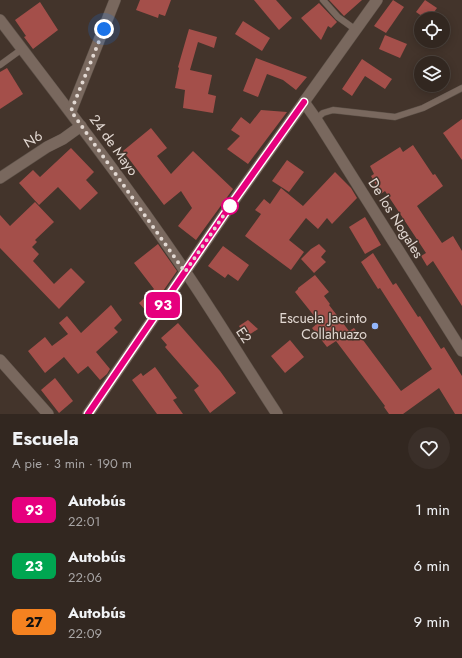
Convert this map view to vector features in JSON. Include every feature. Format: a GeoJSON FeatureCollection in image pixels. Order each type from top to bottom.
{"type":"FeatureCollection","features":[{"type":"Feature","properties":{"kind":"street"},"geometry":{"type":"LineString","coordinates":[[71,111],[115,0]]}},
{"type":"Feature","properties":{"kind":"street"},"geometry":{"type":"LineString","coordinates":[[88,414],[185,272],[377,0]]}},
{"type":"Feature","properties":{"kind":"street","name":"24 de Mayo"},"geometry":{"type":"LineString","coordinates":[[0,20],[71,111],[185,272]]}},
{"type":"Feature","properties":{"kind":"street","name":"De los Nogales"},"geometry":{"type":"LineString","coordinates":[[305,101],[462,351]]}},
{"type":"Feature","properties":{"kind":"street","name":"N6"},"geometry":{"type":"LineString","coordinates":[[0,178],[81,126]]}},
{"type":"Feature","properties":{"kind":"street","name":"E2"},"geometry":{"type":"LineString","coordinates":[[185,272],[277,414]]}},
{"type":"Feature","properties":{"kind":"street"},"geometry":{"type":"LineString","coordinates":[[0,360],[48,414]]}},
{"type":"Feature","properties":{"kind":"lane"},"geometry":{"type":"LineString","coordinates":[[323,0],[338,17],[356,30]]}},
{"type":"Feature","properties":{"kind":"lane"},"geometry":{"type":"LineString","coordinates":[[0,65],[22,49]]}},
{"type":"Feature","properties":{"kind":"lane"},"geometry":{"type":"LineString","coordinates":[[316,119],[323,113],[333,110],[395,117],[423,108],[462,88]]}},
{"type":"Feature","properties":{"kind":"building"},"geometry":{"type":"Polygon","coordinates":[[[140,0],[171,0],[165,16],[159,14],[158,18],[136,10],[140,0]]]}},
{"type":"Feature","properties":{"kind":"building"},"geometry":{"type":"Polygon","coordinates":[[[254,0],[276,0],[292,18],[279,30],[254,0]]]}},
{"type":"Feature","properties":{"kind":"building"},"geometry":{"type":"Polygon","coordinates":[[[329,0],[362,0],[344,16],[329,0]]]}},
{"type":"Feature","properties":{"kind":"building"},"geometry":{"type":"Polygon","coordinates":[[[393,0],[404,7],[386,33],[374,26],[393,0]]]}},
{"type":"Feature","properties":{"kind":"building"},"geometry":{"type":"Polygon","coordinates":[[[425,0],[437,8],[434,12],[416,12],[425,0]]]}},
{"type":"Feature","properties":{"kind":"building"},"geometry":{"type":"Polygon","coordinates":[[[40,2],[58,30],[33,49],[24,37],[26,36],[15,20],[40,2]]]}},
{"type":"Feature","properties":{"kind":"building"},"geometry":{"type":"Polygon","coordinates":[[[319,3],[337,22],[331,28],[328,26],[321,40],[301,18],[319,3]]]}},
{"type":"Feature","properties":{"kind":"building"},"geometry":{"type":"Polygon","coordinates":[[[243,21],[270,38],[262,51],[235,34],[243,21]]]}},
{"type":"Feature","properties":{"kind":"building"},"geometry":{"type":"Polygon","coordinates":[[[189,29],[217,37],[214,48],[198,42],[190,70],[212,75],[208,94],[216,96],[213,113],[183,108],[185,90],[175,88],[178,67],[189,29]]]}},
{"type":"Feature","properties":{"kind":"building"},"geometry":{"type":"Polygon","coordinates":[[[385,35],[407,44],[400,58],[379,49],[385,35]]]}},
{"type":"Feature","properties":{"kind":"building"},"geometry":{"type":"Polygon","coordinates":[[[256,58],[307,77],[296,90],[283,80],[267,74],[258,97],[243,91],[256,58]]]}},
{"type":"Feature","properties":{"kind":"building"},"geometry":{"type":"Polygon","coordinates":[[[362,59],[392,79],[385,89],[365,76],[352,96],[342,89],[362,59]]]}},
{"type":"Feature","properties":{"kind":"building"},"geometry":{"type":"Polygon","coordinates":[[[7,68],[23,94],[0,109],[0,72],[7,68]]]}},
{"type":"Feature","properties":{"kind":"building"},"geometry":{"type":"Polygon","coordinates":[[[261,110],[287,112],[248,164],[227,149],[240,136],[231,130],[241,117],[250,124],[261,110]]]}},
{"type":"Feature","properties":{"kind":"building"},"geometry":{"type":"Polygon","coordinates":[[[462,119],[462,160],[443,133],[462,119]]]}},
{"type":"Feature","properties":{"kind":"building"},"geometry":{"type":"Polygon","coordinates":[[[151,128],[167,148],[157,156],[171,174],[193,151],[233,189],[196,240],[178,226],[192,208],[181,191],[164,205],[123,151],[151,128]]]}},
{"type":"Feature","properties":{"kind":"building"},"geometry":{"type":"Polygon","coordinates":[[[413,145],[433,175],[435,174],[443,186],[417,206],[442,243],[453,236],[462,251],[462,306],[433,261],[427,266],[421,256],[426,253],[385,191],[381,194],[371,176],[374,174],[370,166],[400,147],[403,152],[413,145]]]}},
{"type":"Feature","properties":{"kind":"building"},"geometry":{"type":"Polygon","coordinates":[[[71,148],[94,172],[86,180],[98,193],[80,210],[58,187],[39,205],[19,183],[33,170],[40,177],[71,148]]]}},
{"type":"Feature","properties":{"kind":"building"},"geometry":{"type":"Polygon","coordinates":[[[287,160],[304,172],[289,192],[272,181],[287,160]]]}},
{"type":"Feature","properties":{"kind":"building"},"geometry":{"type":"Polygon","coordinates":[[[335,172],[351,188],[357,198],[332,224],[327,218],[318,229],[306,218],[289,240],[304,252],[291,270],[245,236],[261,214],[255,210],[264,199],[270,204],[281,188],[303,206],[335,172]]]}},
{"type":"Feature","properties":{"kind":"building"},"geometry":{"type":"Polygon","coordinates":[[[35,202],[54,222],[35,240],[37,242],[32,247],[39,254],[33,261],[54,284],[71,268],[85,282],[59,309],[0,248],[0,215],[10,226],[35,202]]]}},
{"type":"Feature","properties":{"kind":"building"},"geometry":{"type":"Polygon","coordinates":[[[365,217],[381,245],[365,254],[349,227],[365,217]]]}},
{"type":"Feature","properties":{"kind":"building"},"geometry":{"type":"Polygon","coordinates":[[[158,244],[177,271],[147,312],[139,303],[154,289],[134,263],[158,244]]]}},
{"type":"Feature","properties":{"kind":"building"},"geometry":{"type":"Polygon","coordinates":[[[319,244],[326,251],[321,257],[326,262],[314,273],[301,259],[311,249],[319,244]]]}},
{"type":"Feature","properties":{"kind":"building"},"geometry":{"type":"Polygon","coordinates":[[[223,246],[249,265],[238,281],[228,274],[225,278],[208,266],[223,246]]]}},
{"type":"Feature","properties":{"kind":"building"},"geometry":{"type":"Polygon","coordinates":[[[373,253],[393,285],[396,283],[418,317],[420,316],[441,349],[444,347],[462,376],[462,414],[455,414],[439,388],[403,414],[389,414],[384,407],[385,406],[336,341],[327,347],[312,328],[319,322],[295,292],[315,275],[329,292],[324,296],[330,304],[329,305],[349,331],[354,328],[401,391],[432,369],[380,288],[378,289],[361,262],[373,253]]]}},
{"type":"Feature","properties":{"kind":"building"},"geometry":{"type":"Polygon","coordinates":[[[111,305],[122,320],[114,328],[118,332],[96,352],[110,369],[100,380],[88,366],[78,374],[64,357],[45,373],[28,351],[45,337],[52,346],[68,334],[59,323],[67,316],[81,333],[111,305]]]}},
{"type":"Feature","properties":{"kind":"building"},"geometry":{"type":"Polygon","coordinates":[[[248,320],[258,329],[246,337],[239,326],[248,320]]]}},
{"type":"Feature","properties":{"kind":"building"},"geometry":{"type":"Polygon","coordinates":[[[178,323],[220,371],[236,393],[210,413],[194,390],[199,386],[165,347],[167,345],[161,338],[178,323]]]}},
{"type":"Feature","properties":{"kind":"building"},"geometry":{"type":"Polygon","coordinates":[[[290,340],[304,357],[285,373],[271,356],[290,340]]]}},
{"type":"Feature","properties":{"kind":"building"},"geometry":{"type":"Polygon","coordinates":[[[155,367],[177,398],[173,400],[183,414],[157,414],[132,380],[141,373],[143,376],[155,367]]]}},
{"type":"Feature","properties":{"kind":"building"},"geometry":{"type":"Polygon","coordinates":[[[55,378],[73,401],[59,413],[41,390],[55,378]]]}},
{"type":"Feature","properties":{"kind":"bus line","name":"93"},"geometry":{"type":"LineString","coordinates":[[88,414],[230,206],[304,102]]}},
{"type":"Feature","properties":{"kind":"place","name":"Escuela Jacinto Collahuazo"},"geometry":{"type":"Point","coordinates":[375,326]}},
{"type":"Feature","properties":{"kind":"route"},"geometry":{"type":"LineString","coordinates":[[104,29],[71,111],[185,272],[230,206]]}}]}
